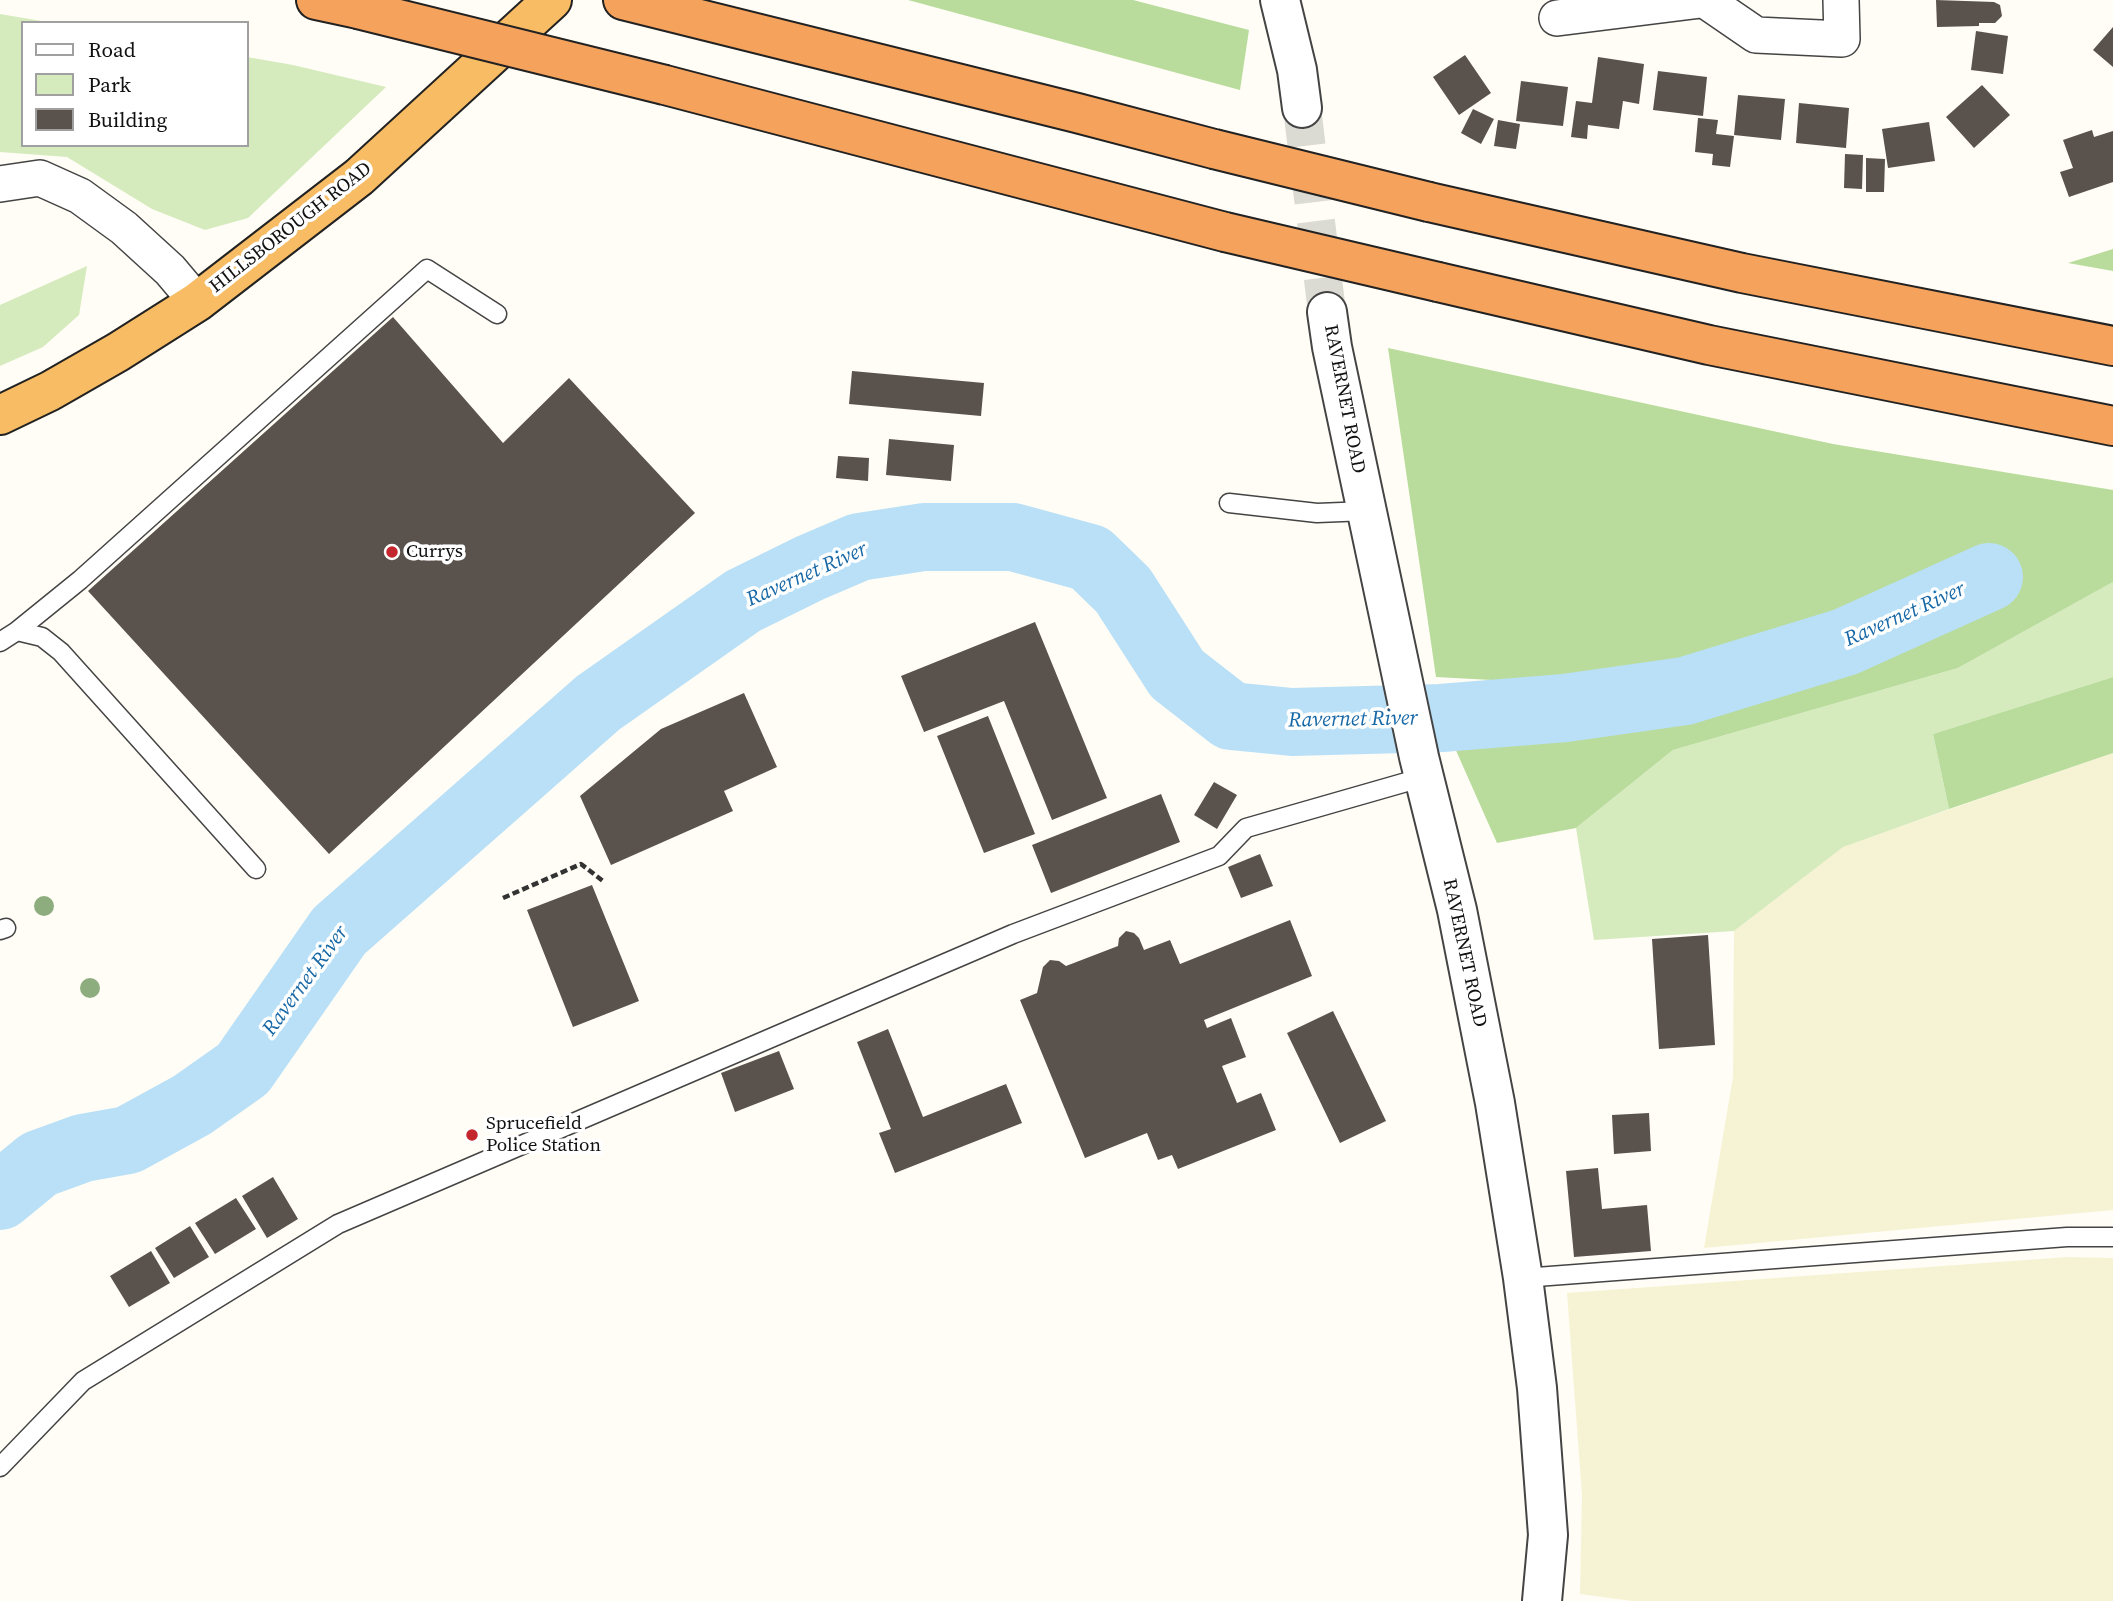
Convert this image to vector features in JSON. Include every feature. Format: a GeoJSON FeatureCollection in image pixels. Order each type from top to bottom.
{"type":"FeatureCollection","features":[{"type":"Feature","properties":{"kind":"highway"},"geometry":{"type":"LineString","coordinates":[[316,0],[665,85],[1225,232],[1709,345],[2113,426]]}},
{"type":"Feature","properties":{"kind":"highway","name":"HILLSBOROUGH ROAD"},"geometry":{"type":"LineString","coordinates":[[0,415],[50,391],[118,352],[197,302],[359,177],[552,0]]}},
{"type":"Feature","properties":{"kind":"highway"},"geometry":{"type":"LineString","coordinates":[[623,0],[1429,202],[1742,273],[2113,346]]}},
{"type":"Feature","properties":{"kind":"street"},"geometry":{"type":"LineString","coordinates":[[1280,0],[1297,70],[1302,108]]}},
{"type":"Feature","properties":{"kind":"street"},"geometry":{"type":"LineString","coordinates":[[1556,18],[1703,0],[1756,35],[1842,39],[1841,0]]}},
{"type":"Feature","properties":{"kind":"street"},"geometry":{"type":"LineString","coordinates":[[0,184],[40,178],[80,197],[124,228],[170,270],[197,302]]}},
{"type":"Feature","properties":{"kind":"street","name":"RAVERNET ROAD"},"geometry":{"type":"LineString","coordinates":[[1327,312],[1332,347],[1421,767],[1457,910],[1495,1103],[1523,1278],[1536,1388],[1548,1535],[1542,1601]]}},
{"type":"Feature","properties":{"kind":"lane"},"geometry":{"type":"LineString","coordinates":[[0,642],[18,631],[80,580],[427,269],[497,314]]}},
{"type":"Feature","properties":{"kind":"lane"},"geometry":{"type":"LineString","coordinates":[[1229,503],[1317,513],[1367,511]]}},
{"type":"Feature","properties":{"kind":"lane"},"geometry":{"type":"LineString","coordinates":[[18,631],[42,637],[61,652],[256,869]]}},
{"type":"Feature","properties":{"kind":"lane"},"geometry":{"type":"LineString","coordinates":[[0,1467],[83,1381],[338,1224],[1013,934],[1219,856],[1246,828],[1421,767]]}},
{"type":"Feature","properties":{"kind":"lane"},"geometry":{"type":"LineString","coordinates":[[1523,1278],[2067,1237],[2113,1237]]}},
{"type":"Feature","properties":{"kind":"path"},"geometry":{"type":"LineString","coordinates":[[503,898],[581,864],[603,881]]}},
{"type":"Feature","properties":{"kind":"shaded area"},"geometry":{"type":"Polygon","coordinates":[[[2113,753],[2113,1210],[1704,1248],[1733,1077],[1734,931],[1843,846],[2113,753]]]}},
{"type":"Feature","properties":{"kind":"shaded area"},"geometry":{"type":"Polygon","coordinates":[[[2068,1257],[2113,1258],[2113,1601],[1632,1601],[1580,1594],[1582,1495],[1567,1293],[2068,1257]]]}},
{"type":"Feature","properties":{"kind":"green space"},"geometry":{"type":"Polygon","coordinates":[[[908,0],[1133,0],[1249,30],[1240,90],[908,0]]]}},
{"type":"Feature","properties":{"kind":"green space"},"geometry":{"type":"Polygon","coordinates":[[[0,14],[41,21],[21,21],[21,147],[248,147],[248,57],[386,87],[248,218],[205,230],[152,209],[67,157],[0,152],[0,14]]]}},
{"type":"Feature","properties":{"kind":"green space"},"geometry":{"type":"Polygon","coordinates":[[[2113,249],[2113,271],[2068,263],[2113,249]]]}},
{"type":"Feature","properties":{"kind":"green space"},"geometry":{"type":"Polygon","coordinates":[[[87,266],[79,315],[43,347],[0,366],[0,305],[87,266]]]}},
{"type":"Feature","properties":{"kind":"green space"},"geometry":{"type":"Polygon","coordinates":[[[1388,348],[1833,444],[2113,490],[2113,582],[1958,668],[1673,750],[1576,828],[1497,843],[1454,746],[1518,732],[1699,713],[1772,696],[1744,656],[1672,669],[1529,682],[1436,677],[1388,348]]]}},
{"type":"Feature","properties":{"kind":"green space"},"geometry":{"type":"Polygon","coordinates":[[[2113,582],[2113,677],[1933,734],[1949,809],[1843,847],[1734,931],[1594,940],[1576,828],[1673,750],[1958,668],[2113,582]]]}},
{"type":"Feature","properties":{"kind":"green space"},"geometry":{"type":"Polygon","coordinates":[[[2113,677],[2113,753],[1949,809],[1933,734],[2113,677]]]}},
{"type":"Feature","properties":{"kind":"building"},"geometry":{"type":"Polygon","coordinates":[[[1936,0],[1994,2],[2000,5],[2002,16],[1995,23],[1979,23],[1979,26],[1937,27],[1936,0]]]}},
{"type":"Feature","properties":{"kind":"building"},"geometry":{"type":"Polygon","coordinates":[[[2113,27],[2113,67],[2093,50],[2113,27]]]}},
{"type":"Feature","properties":{"kind":"building"},"geometry":{"type":"Polygon","coordinates":[[[1976,31],[2008,36],[2003,74],[1971,70],[1976,31]]]}},
{"type":"Feature","properties":{"kind":"building"},"geometry":{"type":"Polygon","coordinates":[[[1465,55],[1491,93],[1459,115],[1433,77],[1465,55]]]}},
{"type":"Feature","properties":{"kind":"building"},"geometry":{"type":"Polygon","coordinates":[[[1598,57],[1644,64],[1639,104],[1623,101],[1619,129],[1588,125],[1587,139],[1571,137],[1576,101],[1592,103],[1598,57]]]}},
{"type":"Feature","properties":{"kind":"building"},"geometry":{"type":"Polygon","coordinates":[[[1658,71],[1707,77],[1703,116],[1653,110],[1658,71]]]}},
{"type":"Feature","properties":{"kind":"building"},"geometry":{"type":"Polygon","coordinates":[[[1521,81],[1568,87],[1563,126],[1516,121],[1521,81]]]}},
{"type":"Feature","properties":{"kind":"building"},"geometry":{"type":"Polygon","coordinates":[[[1982,85],[2010,115],[1974,148],[1946,117],[1982,85]]]}},
{"type":"Feature","properties":{"kind":"building"},"geometry":{"type":"Polygon","coordinates":[[[1738,95],[1785,99],[1781,140],[1734,135],[1738,95]]]}},
{"type":"Feature","properties":{"kind":"building"},"geometry":{"type":"Polygon","coordinates":[[[1799,103],[1849,108],[1846,148],[1796,143],[1799,103]]]}},
{"type":"Feature","properties":{"kind":"building"},"geometry":{"type":"Polygon","coordinates":[[[1473,109],[1494,119],[1481,144],[1461,133],[1473,109]]]}},
{"type":"Feature","properties":{"kind":"building"},"geometry":{"type":"Polygon","coordinates":[[[1698,118],[1718,120],[1716,134],[1734,136],[1730,167],[1712,165],[1713,154],[1695,152],[1698,118]]]}},
{"type":"Feature","properties":{"kind":"building"},"geometry":{"type":"Polygon","coordinates":[[[1498,120],[1520,124],[1516,149],[1494,146],[1498,120]]]}},
{"type":"Feature","properties":{"kind":"building"},"geometry":{"type":"Polygon","coordinates":[[[1929,122],[1935,161],[1888,168],[1882,129],[1929,122]]]}},
{"type":"Feature","properties":{"kind":"building"},"geometry":{"type":"Polygon","coordinates":[[[2092,130],[2094,137],[2113,131],[2113,182],[2069,197],[2060,172],[2073,168],[2063,140],[2092,130]]]}},
{"type":"Feature","properties":{"kind":"building"},"geometry":{"type":"Polygon","coordinates":[[[1845,154],[1863,155],[1862,189],[1844,188],[1845,154]]]}},
{"type":"Feature","properties":{"kind":"building"},"geometry":{"type":"Polygon","coordinates":[[[1866,158],[1885,159],[1884,192],[1866,192],[1866,158]]]}},
{"type":"Feature","properties":{"kind":"building","name":"Currys"},"geometry":{"type":"Polygon","coordinates":[[[393,317],[503,443],[569,378],[695,513],[329,854],[88,591],[393,317]]]}},
{"type":"Feature","properties":{"kind":"building"},"geometry":{"type":"Polygon","coordinates":[[[852,371],[984,383],[981,416],[849,404],[852,371]]]}},
{"type":"Feature","properties":{"kind":"building"},"geometry":{"type":"Polygon","coordinates":[[[889,439],[954,445],[951,481],[886,475],[889,439]]]}},
{"type":"Feature","properties":{"kind":"building"},"geometry":{"type":"Polygon","coordinates":[[[838,456],[869,458],[868,481],[836,478],[838,456]]]}},
{"type":"Feature","properties":{"kind":"building"},"geometry":{"type":"Polygon","coordinates":[[[1035,622],[1107,798],[1052,820],[1004,701],[924,732],[901,676],[1035,622]]]}},
{"type":"Feature","properties":{"kind":"building"},"geometry":{"type":"Polygon","coordinates":[[[744,693],[777,767],[724,791],[733,811],[611,865],[580,796],[661,729],[744,693]]]}},
{"type":"Feature","properties":{"kind":"building"},"geometry":{"type":"Polygon","coordinates":[[[988,716],[1035,834],[984,853],[937,736],[988,716]]]}},
{"type":"Feature","properties":{"kind":"building"},"geometry":{"type":"Polygon","coordinates":[[[1214,782],[1237,795],[1217,829],[1194,815],[1214,782]]]}},
{"type":"Feature","properties":{"kind":"building"},"geometry":{"type":"Polygon","coordinates":[[[1161,794],[1180,842],[1051,893],[1032,845],[1161,794]]]}},
{"type":"Feature","properties":{"kind":"building"},"geometry":{"type":"Polygon","coordinates":[[[1260,854],[1273,886],[1241,898],[1228,867],[1260,854]]]}},
{"type":"Feature","properties":{"kind":"building"},"geometry":{"type":"Polygon","coordinates":[[[592,885],[639,1001],[573,1027],[527,910],[592,885]]]}},
{"type":"Feature","properties":{"kind":"building"},"geometry":{"type":"Polygon","coordinates":[[[1290,920],[1312,976],[1204,1020],[1207,1028],[1231,1018],[1246,1057],[1222,1066],[1237,1103],[1261,1093],[1276,1130],[1178,1169],[1172,1155],[1158,1160],[1147,1133],[1085,1158],[1020,1000],[1037,993],[1043,967],[1050,960],[1059,961],[1066,966],[1118,946],[1119,938],[1126,931],[1139,938],[1144,950],[1170,940],[1180,964],[1290,920]]]}},
{"type":"Feature","properties":{"kind":"building"},"geometry":{"type":"Polygon","coordinates":[[[1708,935],[1715,1045],[1659,1049],[1652,939],[1708,935]]]}},
{"type":"Feature","properties":{"kind":"building"},"geometry":{"type":"Polygon","coordinates":[[[1333,1011],[1386,1121],[1340,1143],[1287,1033],[1333,1011]]]}},
{"type":"Feature","properties":{"kind":"building"},"geometry":{"type":"Polygon","coordinates":[[[888,1029],[923,1117],[1006,1084],[1022,1123],[895,1173],[879,1133],[891,1129],[857,1042],[888,1029]]]}},
{"type":"Feature","properties":{"kind":"building"},"geometry":{"type":"Polygon","coordinates":[[[779,1051],[794,1089],[735,1112],[721,1073],[779,1051]]]}},
{"type":"Feature","properties":{"kind":"building"},"geometry":{"type":"Polygon","coordinates":[[[1649,1113],[1651,1151],[1614,1154],[1612,1115],[1649,1113]]]}},
{"type":"Feature","properties":{"kind":"building"},"geometry":{"type":"Polygon","coordinates":[[[1598,1168],[1602,1209],[1647,1205],[1651,1251],[1574,1257],[1566,1171],[1598,1168]]]}},
{"type":"Feature","properties":{"kind":"building"},"geometry":{"type":"Polygon","coordinates":[[[273,1177],[298,1219],[267,1238],[242,1196],[273,1177]]]}},
{"type":"Feature","properties":{"kind":"building"},"geometry":{"type":"Polygon","coordinates":[[[236,1198],[256,1229],[215,1254],[195,1223],[236,1198]]]}},
{"type":"Feature","properties":{"kind":"building"},"geometry":{"type":"Polygon","coordinates":[[[190,1226],[209,1257],[174,1278],[155,1248],[190,1226]]]}},
{"type":"Feature","properties":{"kind":"building"},"geometry":{"type":"Polygon","coordinates":[[[151,1251],[170,1283],[129,1307],[110,1276],[151,1251]]]}},
{"type":"Feature","properties":{"kind":"waterway","name":"Ravernet River"},"geometry":{"type":"LineString","coordinates":[[0,1196],[39,1164],[83,1148],[128,1140],[192,1105],[243,1069],[339,931],[598,703],[743,601],[859,547],[924,537],[1013,537],[1090,558],[1123,590],[1177,674],[1231,716],[1292,722],[1441,718],[1565,708],[1685,691],[1845,642],[1989,577]]}},
{"type":"Feature","properties":{"kind":"tunnel"},"geometry":{"type":"LineString","coordinates":[[1302,108],[1327,312]]}},
{"type":"Feature","properties":{"kind":"place","name":"Currys"},"geometry":{"type":"Point","coordinates":[392,552]}},
{"type":"Feature","properties":{"kind":"place","name":"Sprucefield Police Station"},"geometry":{"type":"Point","coordinates":[472,1135]}}]}
